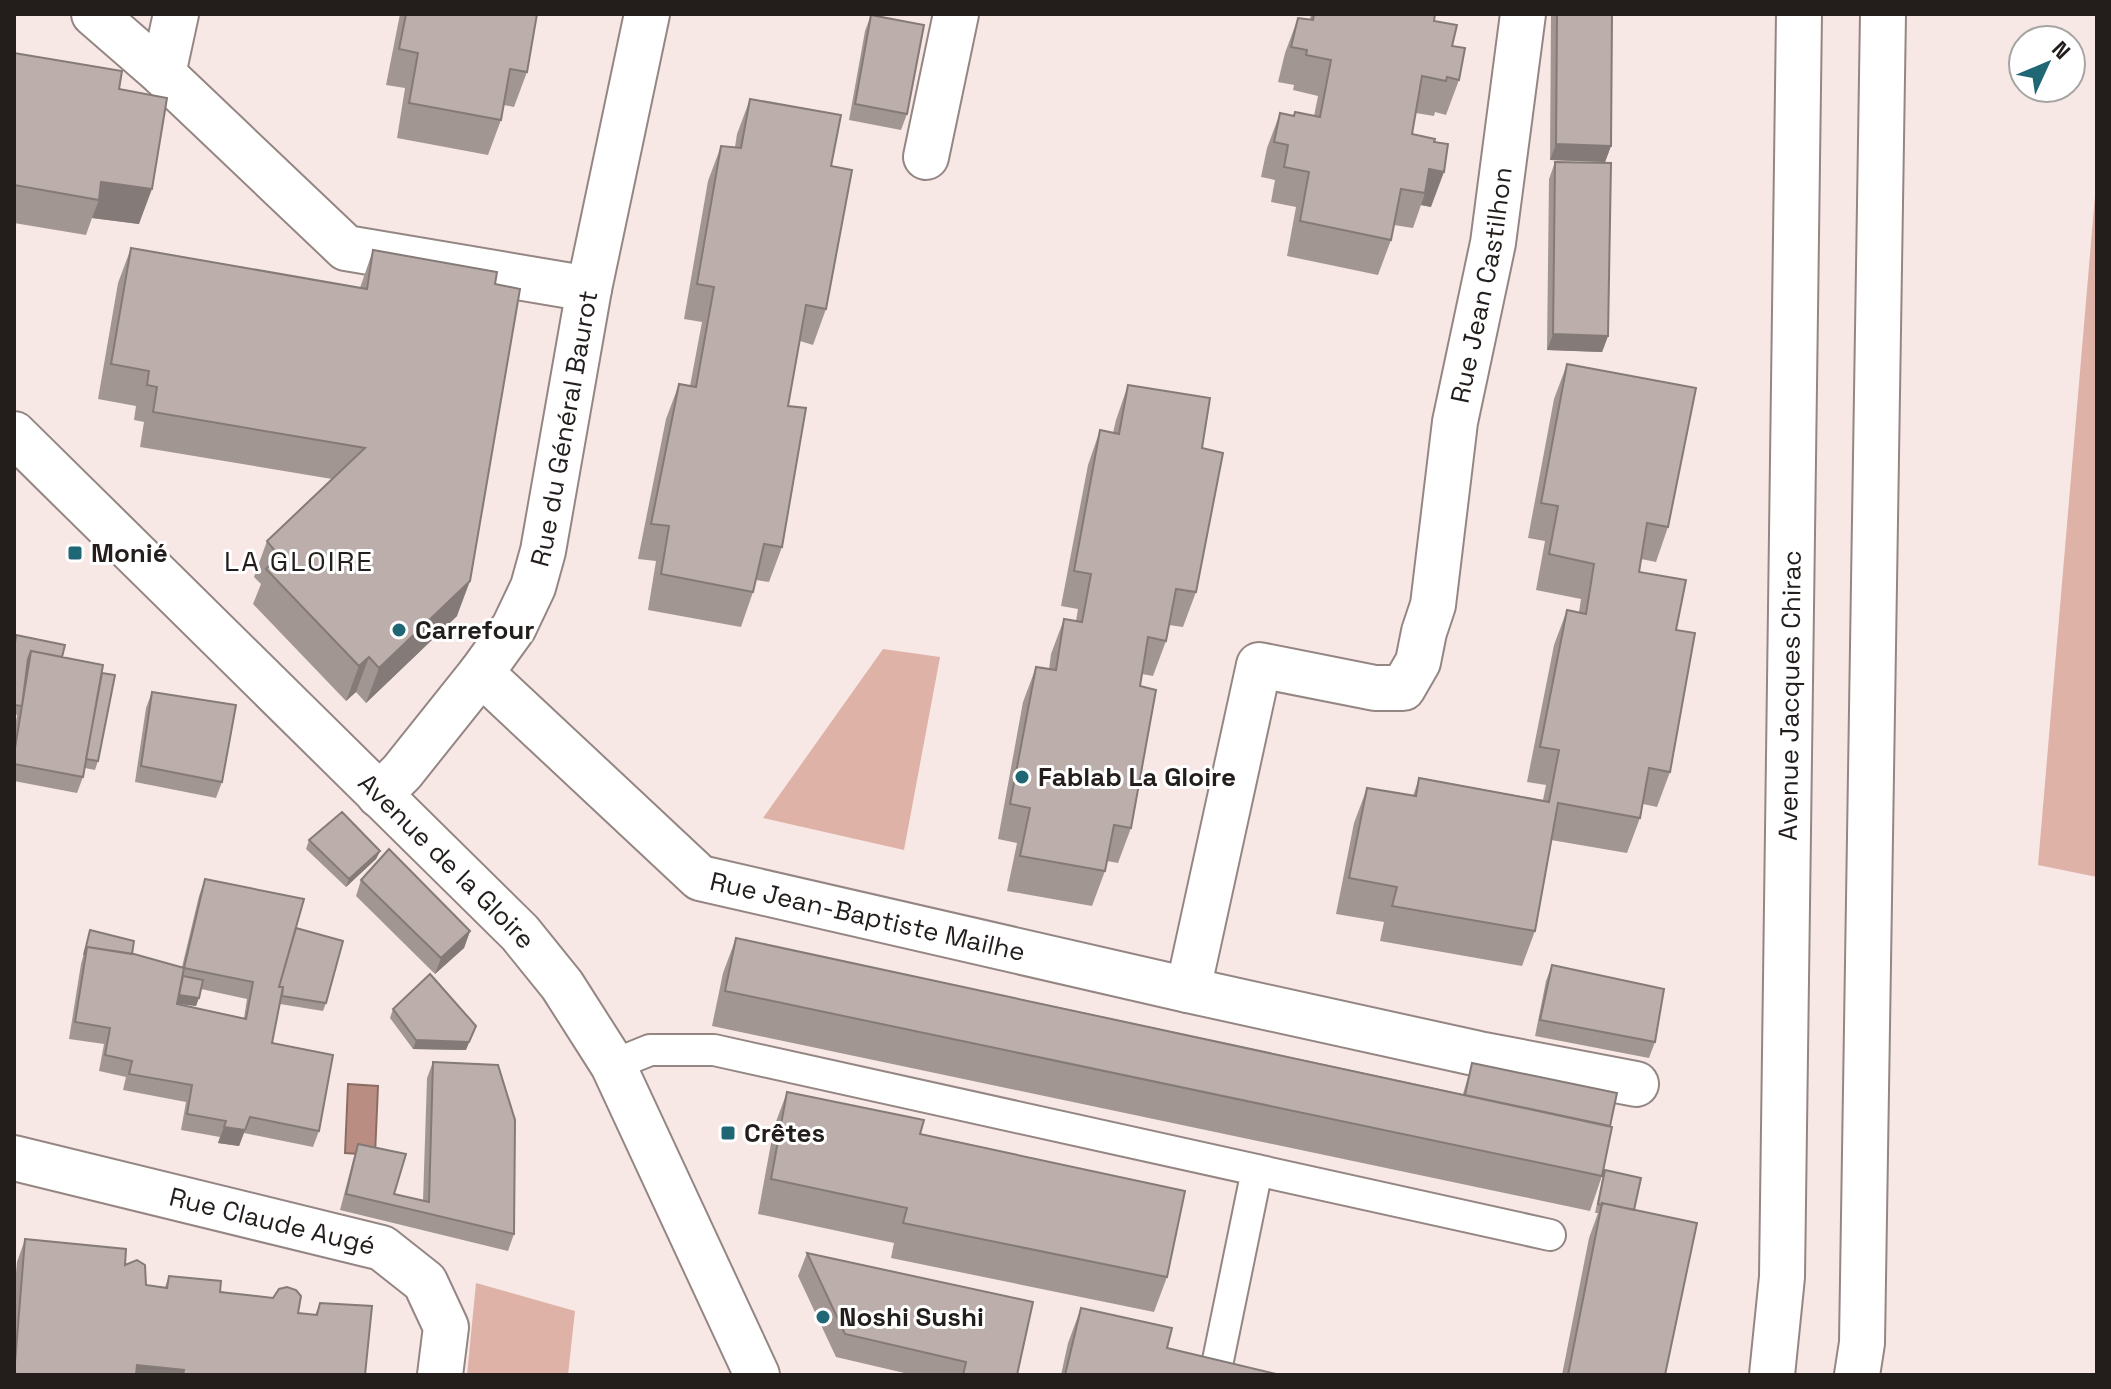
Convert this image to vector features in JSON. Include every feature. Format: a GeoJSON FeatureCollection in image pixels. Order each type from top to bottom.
{"type":"FeatureCollection","features":[{"type":"Feature","properties":{"kind":"street"},"geometry":{"type":"LineString","coordinates":[[94,14],[163,74],[346,248],[589,289]]}},
{"type":"Feature","properties":{"kind":"street"},"geometry":{"type":"LineString","coordinates":[[163,74],[176,14]]}},
{"type":"Feature","properties":{"kind":"street","name":"Rue du Général Baurot"},"geometry":{"type":"LineString","coordinates":[[379,795],[402,772],[481,673],[514,627],[533,587],[543,551],[589,289],[647,14]]}},
{"type":"Feature","properties":{"kind":"street"},"geometry":{"type":"LineString","coordinates":[[926,157],[956,14]]}},
{"type":"Feature","properties":{"kind":"street","name":"Rue Jean Castilhon"},"geometry":{"type":"LineString","coordinates":[[1188,990],[1259,665],[1375,688],[1403,688],[1418,662],[1433,605],[1441,557],[1455,422],[1493,243],[1523,14]]}},
{"type":"Feature","properties":{"kind":"street","name":"Avenue Jacques Chirac"},"geometry":{"type":"LineString","coordinates":[[1772,1375],[1783,1262],[1799,14]]}},
{"type":"Feature","properties":{"kind":"street"},"geometry":{"type":"LineString","coordinates":[[1857,1375],[1862,1343],[1870,1013],[1883,14]]}},
{"type":"Feature","properties":{"kind":"street","name":"Avenue de la Gloire"},"geometry":{"type":"LineString","coordinates":[[14,434],[520,933],[562,985],[613,1065],[757,1375]]}},
{"type":"Feature","properties":{"kind":"street","name":"Rue Jean-Baptiste Mailhe"},"geometry":{"type":"LineString","coordinates":[[481,673],[700,878],[1188,990],[1479,1054],[1636,1084]]}},
{"type":"Feature","properties":{"kind":"street","name":"Rue Claude Augé"},"geometry":{"type":"LineString","coordinates":[[14,1158],[382,1248],[425,1282],[446,1327],[440,1375]]}},
{"type":"Feature","properties":{"kind":"lane"},"geometry":{"type":"LineString","coordinates":[[613,1065],[650,1050],[714,1050],[1550,1235]]}},
{"type":"Feature","properties":{"kind":"lane"},"geometry":{"type":"LineString","coordinates":[[1215,1375],[1257,1170]]}},
{"type":"Feature","properties":{"kind":"shaded area"},"geometry":{"type":"Polygon","coordinates":[[[2097,172],[2097,877],[2038,865],[2097,172]]]}},
{"type":"Feature","properties":{"kind":"shaded area"},"geometry":{"type":"Polygon","coordinates":[[[883,649],[940,657],[904,850],[763,818],[883,649]]]}},
{"type":"Feature","properties":{"kind":"shaded area"},"geometry":{"type":"Polygon","coordinates":[[[348,1084],[378,1086],[375,1155],[345,1153],[348,1084]]]}},
{"type":"Feature","properties":{"kind":"shaded area"},"geometry":{"type":"Polygon","coordinates":[[[476,1283],[575,1311],[568,1375],[467,1375],[476,1283]]]}},
{"type":"Feature","properties":{"kind":"building"},"geometry":{"type":"Polygon","coordinates":[[[406,14],[537,14],[527,72],[510,69],[501,120],[409,103],[418,53],[399,49],[406,14]]]}},
{"type":"Feature","properties":{"kind":"building"},"geometry":{"type":"Polygon","coordinates":[[[1314,14],[1435,14],[1434,21],[1457,25],[1452,46],[1465,48],[1459,80],[1422,76],[1412,134],[1448,144],[1444,172],[1429,169],[1425,193],[1401,189],[1391,240],[1300,221],[1309,172],[1284,167],[1288,145],[1274,142],[1280,113],[1294,116],[1295,112],[1320,117],[1331,60],[1306,55],[1307,50],[1291,47],[1298,18],[1313,20],[1314,14]]]}},
{"type":"Feature","properties":{"kind":"building"},"geometry":{"type":"Polygon","coordinates":[[[1557,14],[1612,14],[1611,146],[1556,144],[1557,14]]]}},
{"type":"Feature","properties":{"kind":"building"},"geometry":{"type":"Polygon","coordinates":[[[871,15],[924,25],[907,114],[855,104],[871,15]]]}},
{"type":"Feature","properties":{"kind":"building"},"geometry":{"type":"Polygon","coordinates":[[[14,53],[122,71],[119,89],[167,98],[152,189],[101,182],[99,200],[14,185],[14,53]]]}},
{"type":"Feature","properties":{"kind":"building"},"geometry":{"type":"Polygon","coordinates":[[[750,99],[841,115],[831,166],[852,170],[826,309],[806,305],[788,406],[806,408],[782,547],[764,544],[753,592],[661,574],[669,526],[651,524],[679,384],[696,387],[714,287],[697,284],[721,146],[741,148],[750,99]]]}},
{"type":"Feature","properties":{"kind":"building"},"geometry":{"type":"Polygon","coordinates":[[[1555,162],[1611,163],[1608,336],[1553,334],[1555,162]]]}},
{"type":"Feature","properties":{"kind":"building"},"geometry":{"type":"Polygon","coordinates":[[[131,248],[367,289],[373,250],[497,272],[495,284],[520,289],[470,581],[379,668],[369,657],[359,666],[266,569],[279,556],[267,541],[365,448],[153,412],[157,387],[147,385],[149,371],[111,364],[131,248]]]}},
{"type":"Feature","properties":{"kind":"building"},"geometry":{"type":"Polygon","coordinates":[[[1567,364],[1696,388],[1668,527],[1647,523],[1639,572],[1686,580],[1676,630],[1695,633],[1670,772],[1649,768],[1640,818],[1558,803],[1535,931],[1392,906],[1397,887],[1349,878],[1367,788],[1416,796],[1419,778],[1549,802],[1559,750],[1540,747],[1567,610],[1586,614],[1594,564],[1549,554],[1558,506],[1541,503],[1567,364]]]}},
{"type":"Feature","properties":{"kind":"building"},"geometry":{"type":"Polygon","coordinates":[[[1128,385],[1210,398],[1202,448],[1223,453],[1196,592],[1176,589],[1166,641],[1148,637],[1140,686],[1156,690],[1131,828],[1114,825],[1105,871],[1020,856],[1030,808],[1010,804],[1036,667],[1056,670],[1064,619],[1082,622],[1091,574],[1074,571],[1100,430],[1119,434],[1128,385]]]}},
{"type":"Feature","properties":{"kind":"building"},"geometry":{"type":"Polygon","coordinates":[[[16,635],[65,645],[62,657],[31,651],[22,706],[14,705],[16,635]]]}},
{"type":"Feature","properties":{"kind":"building"},"geometry":{"type":"Polygon","coordinates":[[[31,651],[103,665],[83,777],[14,764],[31,651]]]}},
{"type":"Feature","properties":{"kind":"building"},"geometry":{"type":"Polygon","coordinates":[[[102,673],[115,675],[98,761],[86,759],[102,673]]]}},
{"type":"Feature","properties":{"kind":"building"},"geometry":{"type":"Polygon","coordinates":[[[152,692],[236,705],[222,782],[141,766],[152,692]]]}},
{"type":"Feature","properties":{"kind":"building"},"geometry":{"type":"Polygon","coordinates":[[[342,812],[380,851],[349,879],[309,840],[342,812]]]}},
{"type":"Feature","properties":{"kind":"building"},"geometry":{"type":"Polygon","coordinates":[[[389,849],[470,931],[441,958],[361,880],[389,849]]]}},
{"type":"Feature","properties":{"kind":"building"},"geometry":{"type":"Polygon","coordinates":[[[205,879],[304,899],[279,987],[283,987],[272,1043],[333,1055],[319,1131],[250,1117],[245,1130],[224,1127],[226,1121],[187,1114],[192,1085],[129,1074],[132,1061],[105,1055],[110,1028],[75,1022],[87,947],[134,954],[184,968],[205,879]],[[184,968],[177,1004],[246,1019],[253,982],[184,968]]]}},
{"type":"Feature","properties":{"kind":"building"},"geometry":{"type":"Polygon","coordinates":[[[296,928],[343,941],[326,1003],[282,996],[283,987],[279,987],[296,928]]]}},
{"type":"Feature","properties":{"kind":"building"},"geometry":{"type":"Polygon","coordinates":[[[90,930],[134,941],[132,954],[87,947],[84,955],[90,930]]]}},
{"type":"Feature","properties":{"kind":"building"},"geometry":{"type":"Polygon","coordinates":[[[736,938],[1612,1127],[1602,1176],[725,991],[736,938]]]}},
{"type":"Feature","properties":{"kind":"building"},"geometry":{"type":"Polygon","coordinates":[[[1552,965],[1664,989],[1655,1042],[1540,1020],[1552,965]]]}},
{"type":"Feature","properties":{"kind":"building"},"geometry":{"type":"Polygon","coordinates":[[[430,974],[476,1026],[469,1042],[416,1040],[393,1009],[430,974]]]}},
{"type":"Feature","properties":{"kind":"building"},"geometry":{"type":"Polygon","coordinates":[[[183,976],[203,980],[199,998],[179,995],[183,976]]]}},
{"type":"Feature","properties":{"kind":"building"},"geometry":{"type":"Polygon","coordinates":[[[433,1062],[498,1065],[515,1120],[514,1234],[346,1194],[358,1144],[406,1154],[394,1194],[429,1202],[433,1062]]]}},
{"type":"Feature","properties":{"kind":"building"},"geometry":{"type":"Polygon","coordinates":[[[1472,1063],[1617,1093],[1610,1126],[1465,1095],[1472,1063]]]}},
{"type":"Feature","properties":{"kind":"building"},"geometry":{"type":"Polygon","coordinates":[[[787,1092],[924,1120],[920,1134],[1185,1191],[1167,1277],[903,1223],[907,1208],[771,1179],[787,1092]]]}},
{"type":"Feature","properties":{"kind":"building"},"geometry":{"type":"Polygon","coordinates":[[[1605,1170],[1641,1178],[1634,1210],[1598,1204],[1605,1170]]]}},
{"type":"Feature","properties":{"kind":"building"},"geometry":{"type":"Polygon","coordinates":[[[1602,1203],[1697,1223],[1665,1375],[1568,1375],[1602,1203]]]}},
{"type":"Feature","properties":{"kind":"building"},"geometry":{"type":"Polygon","coordinates":[[[25,1239],[126,1249],[125,1265],[137,1260],[145,1265],[146,1285],[167,1288],[169,1276],[221,1281],[220,1292],[273,1298],[279,1289],[287,1287],[301,1296],[298,1313],[317,1315],[320,1303],[372,1306],[365,1375],[183,1375],[184,1370],[137,1365],[136,1375],[14,1375],[25,1239]]]}},
{"type":"Feature","properties":{"kind":"building"},"geometry":{"type":"Polygon","coordinates":[[[807,1253],[1033,1302],[1017,1375],[963,1375],[966,1362],[845,1334],[807,1253]]]}},
{"type":"Feature","properties":{"kind":"building"},"geometry":{"type":"Polygon","coordinates":[[[1081,1308],[1172,1328],[1167,1348],[1280,1375],[1065,1375],[1081,1308]]]}},
{"type":"Feature","properties":{"kind":"place","name":"Monié"},"geometry":{"type":"Point","coordinates":[75,553]}},
{"type":"Feature","properties":{"kind":"place","name":"Carrefour"},"geometry":{"type":"Point","coordinates":[399,630]}},
{"type":"Feature","properties":{"kind":"place","name":"Fablab La Gloire"},"geometry":{"type":"Point","coordinates":[1022,777]}},
{"type":"Feature","properties":{"kind":"place","name":"Crêtes"},"geometry":{"type":"Point","coordinates":[728,1133]}},
{"type":"Feature","properties":{"kind":"place","name":"Noshi Sushi"},"geometry":{"type":"Point","coordinates":[823,1317]}},
{"type":"Feature","properties":{"kind":"district","name":"LA GLOIRE"},"geometry":{"type":"Point","coordinates":[299,561]}}]}
